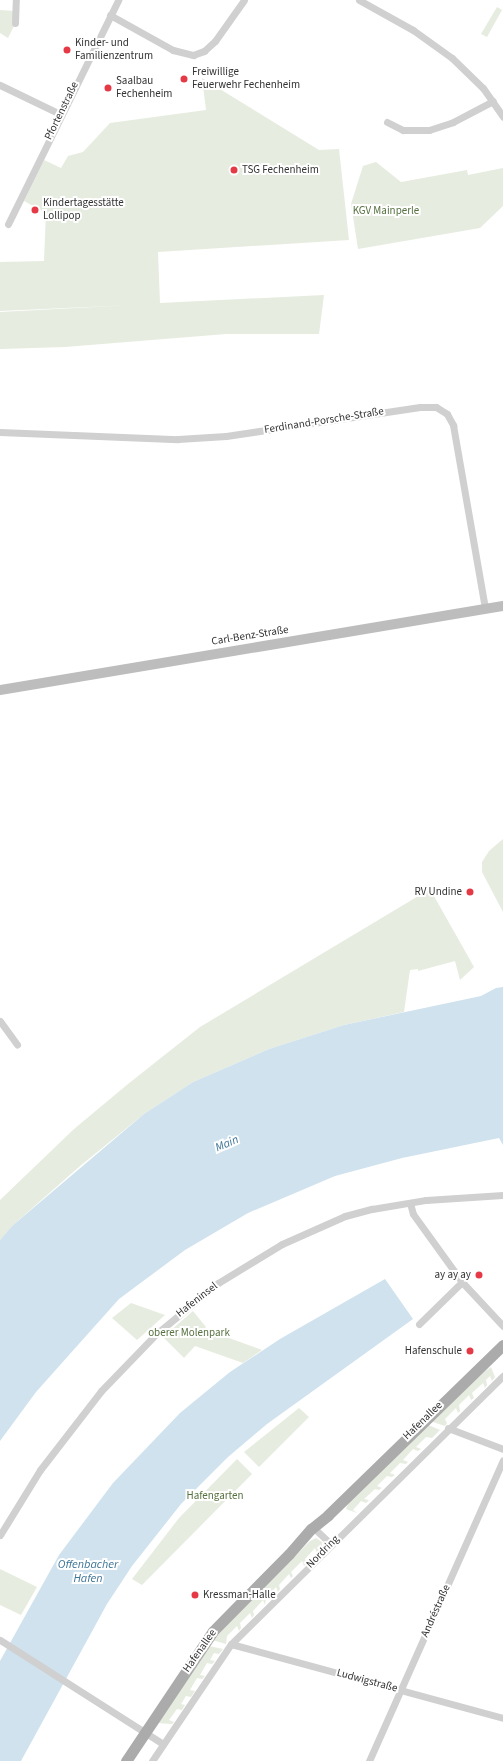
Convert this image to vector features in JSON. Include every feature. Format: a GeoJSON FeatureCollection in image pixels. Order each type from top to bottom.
{"type":"FeatureCollection","features":[{"type":"Feature","properties":{"kind":"main road","name":"Carl-Benz-Straße"},"geometry":{"type":"LineString","coordinates":[[0,690],[503,606]]}},
{"type":"Feature","properties":{"kind":"main road","name":"Hafenallee"},"geometry":{"type":"LineString","coordinates":[[126,1761],[212,1631],[289,1554],[311,1529],[328,1515],[503,1345]]}},
{"type":"Feature","properties":{"kind":"main road","name":"Hafenallee"},"geometry":{"type":"LineString","coordinates":[[289,1554],[317,1531],[328,1515]]}},
{"type":"Feature","properties":{"kind":"street"},"geometry":{"type":"LineString","coordinates":[[15,24],[16,0]]}},
{"type":"Feature","properties":{"kind":"street","name":"Pfortenstraße"},"geometry":{"type":"LineString","coordinates":[[8,224],[60,114],[118,0]]}},
{"type":"Feature","properties":{"kind":"street"},"geometry":{"type":"LineString","coordinates":[[110,15],[173,50],[193,55],[204,51],[215,41],[244,0]]}},
{"type":"Feature","properties":{"kind":"street"},"geometry":{"type":"LineString","coordinates":[[360,0],[432,42],[476,80],[493,101],[503,117]]}},
{"type":"Feature","properties":{"kind":"street"},"geometry":{"type":"LineString","coordinates":[[0,85],[60,114]]}},
{"type":"Feature","properties":{"kind":"street"},"geometry":{"type":"LineString","coordinates":[[387,122],[404,130],[429,130],[448,124],[493,101]]}},
{"type":"Feature","properties":{"kind":"street","name":"Ferdinand-Porsche-Straße"},"geometry":{"type":"LineString","coordinates":[[0,432],[178,439],[226,436],[420,407],[436,407],[448,414],[453,425],[485,609]]}},
{"type":"Feature","properties":{"kind":"street"},"geometry":{"type":"LineString","coordinates":[[0,1021],[17,1044]]}},
{"type":"Feature","properties":{"kind":"street","name":"Hafeninsel"},"geometry":{"type":"LineString","coordinates":[[0,1535],[40,1470],[79,1417],[135,1354],[197,1298],[247,1264],[308,1230],[364,1210],[410,1202],[503,1195]]}},
{"type":"Feature","properties":{"kind":"street"},"geometry":{"type":"LineString","coordinates":[[410,1202],[413,1214],[462,1282],[503,1326]]}},
{"type":"Feature","properties":{"kind":"street"},"geometry":{"type":"LineString","coordinates":[[419,1324],[462,1282]]}},
{"type":"Feature","properties":{"kind":"street","name":"Nordring"},"geometry":{"type":"LineString","coordinates":[[152,1761],[231,1644],[448,1428],[503,1376]]}},
{"type":"Feature","properties":{"kind":"street"},"geometry":{"type":"LineString","coordinates":[[448,1428],[503,1449]]}},
{"type":"Feature","properties":{"kind":"street","name":"Andréstraße"},"geometry":{"type":"LineString","coordinates":[[369,1761],[503,1460]]}},
{"type":"Feature","properties":{"kind":"street"},"geometry":{"type":"LineString","coordinates":[[317,1531],[331,1544]]}},
{"type":"Feature","properties":{"kind":"street"},"geometry":{"type":"LineString","coordinates":[[0,1640],[163,1744]]}},
{"type":"Feature","properties":{"kind":"street","name":"Ludwigstraße"},"geometry":{"type":"LineString","coordinates":[[231,1644],[503,1718]]}},
{"type":"Feature","properties":{"kind":"green space"},"geometry":{"type":"Polygon","coordinates":[[[497,7],[502,10],[487,37],[481,34],[497,7]]]}},
{"type":"Feature","properties":{"kind":"green space"},"geometry":{"type":"Polygon","coordinates":[[[0,10],[15,11],[14,26],[8,38],[0,33],[0,10]]]}},
{"type":"Feature","properties":{"kind":"green space"},"geometry":{"type":"Polygon","coordinates":[[[202,78],[319,150],[339,149],[349,240],[158,252],[160,303],[324,295],[319,334],[226,334],[65,347],[0,349],[0,312],[132,305],[0,311],[0,262],[44,261],[46,213],[24,201],[44,160],[61,168],[68,156],[83,152],[110,123],[206,110],[202,78]]]}},
{"type":"Feature","properties":{"kind":"green space","name":"KGV Mainperle"},"geometry":{"type":"Polygon","coordinates":[[[376,162],[401,182],[467,170],[468,175],[503,168],[503,206],[480,228],[358,249],[351,204],[363,166],[376,162]]]}},
{"type":"Feature","properties":{"kind":"green space"},"geometry":{"type":"Polygon","coordinates":[[[503,839],[503,912],[482,872],[482,862],[489,851],[503,839]]]}},
{"type":"Feature","properties":{"kind":"green space"},"geometry":{"type":"Polygon","coordinates":[[[430,889],[474,967],[460,980],[455,961],[418,971],[418,969],[410,970],[404,1012],[344,1025],[269,1049],[193,1082],[144,1114],[80,1166],[12,1226],[0,1240],[0,1200],[74,1129],[128,1084],[200,1027],[430,889]]]}},
{"type":"Feature","properties":{"kind":"green space"},"geometry":{"type":"Polygon","coordinates":[[[131,1303],[165,1315],[137,1340],[112,1318],[131,1303]]]}},
{"type":"Feature","properties":{"kind":"green space","name":"oberer Molenpark"},"geometry":{"type":"Polygon","coordinates":[[[193,1311],[206,1327],[204,1329],[262,1350],[243,1363],[195,1346],[184,1358],[163,1337],[193,1311]]]}},
{"type":"Feature","properties":{"kind":"green space"},"geometry":{"type":"Polygon","coordinates":[[[491,1367],[495,1377],[492,1381],[490,1376],[486,1380],[487,1385],[485,1388],[483,1383],[472,1393],[474,1398],[471,1400],[469,1395],[459,1405],[460,1411],[458,1413],[456,1408],[445,1419],[447,1423],[445,1426],[430,1421],[470,1382],[491,1367]]]}},
{"type":"Feature","properties":{"kind":"green space"},"geometry":{"type":"Polygon","coordinates":[[[299,1408],[309,1417],[259,1467],[244,1452],[299,1408]]]}},
{"type":"Feature","properties":{"kind":"green space"},"geometry":{"type":"Polygon","coordinates":[[[426,1424],[440,1430],[432,1438],[426,1437],[416,1447],[421,1449],[418,1451],[413,1449],[403,1460],[408,1462],[406,1464],[400,1463],[390,1473],[395,1475],[392,1477],[387,1476],[377,1486],[382,1488],[379,1490],[375,1489],[364,1499],[369,1500],[366,1503],[361,1501],[353,1510],[357,1513],[346,1509],[349,1502],[426,1424]]]}},
{"type":"Feature","properties":{"kind":"green space","name":"Hafengarten"},"geometry":{"type":"Polygon","coordinates":[[[237,1459],[252,1474],[142,1585],[132,1579],[179,1518],[237,1459]]]}},
{"type":"Feature","properties":{"kind":"green space"},"geometry":{"type":"Polygon","coordinates":[[[316,1538],[322,1542],[322,1548],[317,1553],[315,1548],[305,1559],[307,1563],[304,1566],[302,1561],[291,1572],[293,1576],[291,1578],[289,1574],[279,1585],[280,1589],[278,1592],[276,1587],[266,1598],[265,1605],[263,1600],[253,1611],[254,1615],[252,1618],[250,1613],[240,1623],[241,1628],[239,1631],[237,1626],[227,1636],[226,1644],[212,1640],[310,1541],[316,1538]]]}},
{"type":"Feature","properties":{"kind":"green space"},"geometry":{"type":"Polygon","coordinates":[[[0,1569],[37,1587],[21,1615],[0,1605],[0,1569]]]}},
{"type":"Feature","properties":{"kind":"green space"},"geometry":{"type":"Polygon","coordinates":[[[209,1646],[223,1649],[219,1654],[214,1653],[210,1660],[215,1661],[212,1664],[207,1663],[200,1675],[205,1676],[202,1679],[197,1678],[190,1690],[195,1691],[191,1697],[186,1696],[181,1704],[185,1705],[182,1710],[177,1709],[169,1720],[174,1722],[172,1724],[157,1723],[209,1646]]]}},
{"type":"Feature","properties":{"kind":"water","name":"Main"},"geometry":{"type":"Polygon","coordinates":[[[503,987],[503,1145],[499,1138],[402,1158],[335,1176],[248,1213],[185,1250],[119,1299],[36,1392],[0,1441],[0,1240],[12,1226],[144,1114],[193,1082],[269,1049],[344,1025],[481,996],[496,988],[503,987]]]}},
{"type":"Feature","properties":{"kind":"water","name":"Offenbacher Hafen"},"geometry":{"type":"Polygon","coordinates":[[[385,1279],[413,1319],[267,1424],[228,1457],[181,1504],[132,1566],[107,1604],[21,1761],[0,1761],[0,1661],[59,1555],[113,1483],[180,1413],[230,1372],[280,1339],[385,1279]]]}},
{"type":"Feature","properties":{"kind":"place","name":"Kinder- und Familienzentrum"},"geometry":{"type":"Point","coordinates":[67,50]}},
{"type":"Feature","properties":{"kind":"place","name":"Freiwillige Feuerwehr Fechenheim"},"geometry":{"type":"Point","coordinates":[184,79]}},
{"type":"Feature","properties":{"kind":"place","name":"Saalbau Fechenheim"},"geometry":{"type":"Point","coordinates":[108,88]}},
{"type":"Feature","properties":{"kind":"place","name":"TSG Fechenheim"},"geometry":{"type":"Point","coordinates":[234,170]}},
{"type":"Feature","properties":{"kind":"place","name":"Kindertagesstätte Lollipop"},"geometry":{"type":"Point","coordinates":[35,210]}},
{"type":"Feature","properties":{"kind":"place","name":"RV Undine"},"geometry":{"type":"Point","coordinates":[470,892]}},
{"type":"Feature","properties":{"kind":"place","name":"ay ay ay"},"geometry":{"type":"Point","coordinates":[479,1275]}},
{"type":"Feature","properties":{"kind":"place","name":"Hafenschule"},"geometry":{"type":"Point","coordinates":[470,1351]}},
{"type":"Feature","properties":{"kind":"place","name":"Kressman-Halle"},"geometry":{"type":"Point","coordinates":[195,1595]}}]}
